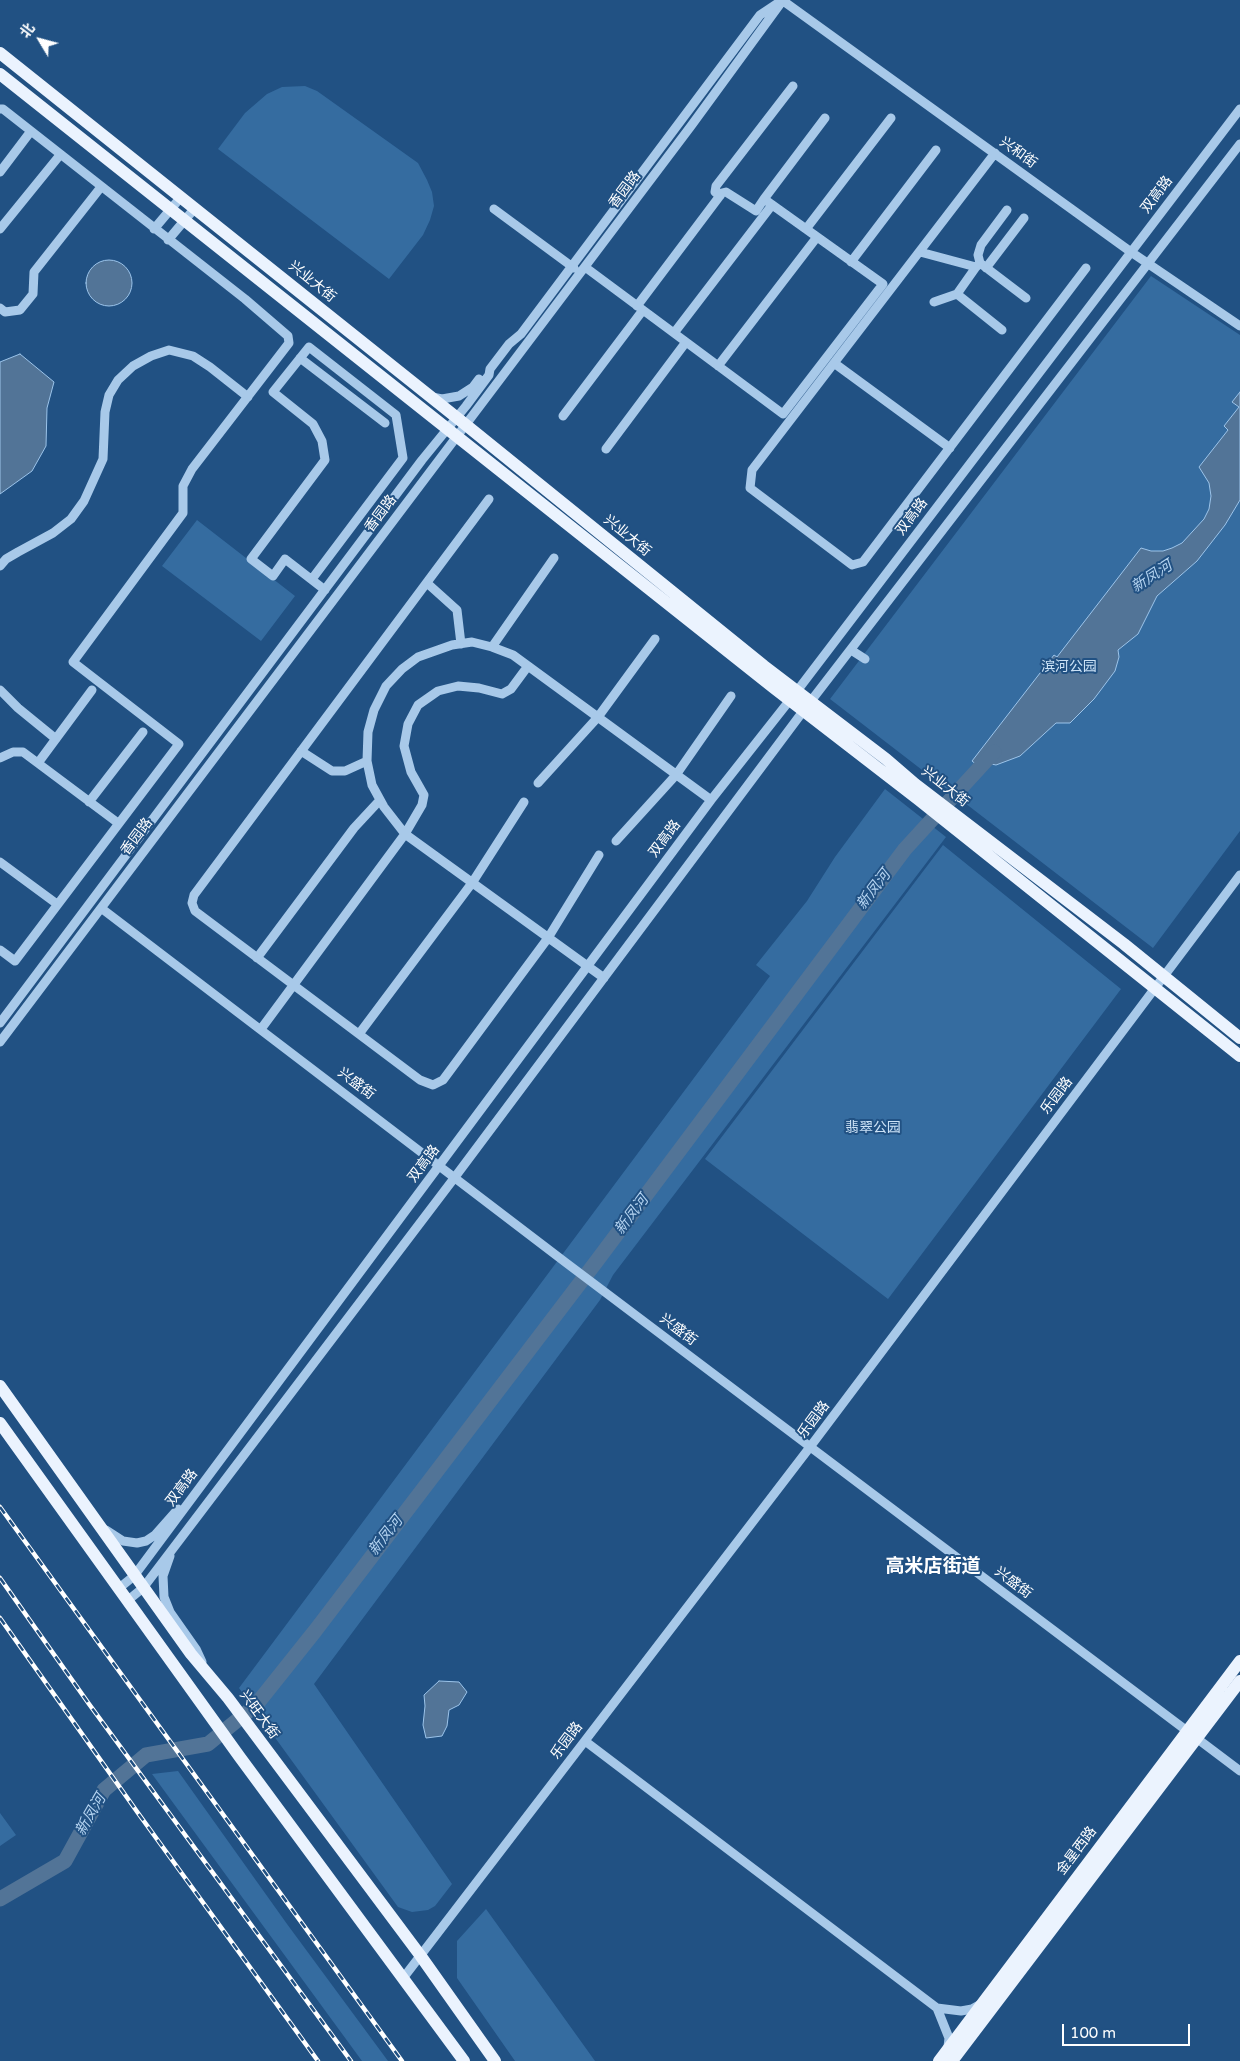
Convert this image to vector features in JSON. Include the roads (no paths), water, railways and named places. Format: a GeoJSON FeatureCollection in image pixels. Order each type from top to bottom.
{"type":"FeatureCollection","features":[{"type":"Feature","properties":{"kind":"main road","name":"兴业大街"},"geometry":{"type":"LineString","coordinates":[[0,53],[431,396],[794,696]]}},
{"type":"Feature","properties":{"kind":"main road","name":"兴业大街"},"geometry":{"type":"LineString","coordinates":[[0,74],[452,433],[794,696],[886,759],[922,795],[1154,988],[1240,1056]]}},
{"type":"Feature","properties":{"kind":"main road","name":"兴业大街"},"geometry":{"type":"LineString","coordinates":[[950,818],[1164,976],[1240,1038]]}},
{"type":"Feature","properties":{"kind":"main road","name":"兴旺大街"},"geometry":{"type":"LineString","coordinates":[[0,1386],[160,1612],[231,1702],[420,1955],[495,2061]]}},
{"type":"Feature","properties":{"kind":"main road"},"geometry":{"type":"LineString","coordinates":[[0,1423],[239,1756],[404,1977],[464,2061]]}},
{"type":"Feature","properties":{"kind":"main road"},"geometry":{"type":"LineString","coordinates":[[90,1549],[97,1550],[101,1548],[105,1535]]}},
{"type":"Feature","properties":{"kind":"main road"},"geometry":{"type":"LineString","coordinates":[[144,1623],[149,1611],[154,1609],[160,1612]]}},
{"type":"Feature","properties":{"kind":"main road","name":"金星西路"},"geometry":{"type":"LineString","coordinates":[[950,2056],[982,2004],[1240,1661]]}},
{"type":"Feature","properties":{"kind":"main road","name":"金星西路"},"geometry":{"type":"LineString","coordinates":[[939,2061],[950,2056],[1240,1681]]}},
{"type":"Feature","properties":{"kind":"street","name":"兴和街"},"geometry":{"type":"LineString","coordinates":[[782,0],[1132,252],[1240,326]]}},
{"type":"Feature","properties":{"kind":"street","name":"香园路"},"geometry":{"type":"LineString","coordinates":[[461,421],[489,375],[490,369],[509,344],[521,334],[760,15],[782,0]]}},
{"type":"Feature","properties":{"kind":"street","name":"香园路"},"geometry":{"type":"LineString","coordinates":[[0,1042],[461,421],[582,270],[691,126],[782,0]]}},
{"type":"Feature","properties":{"kind":"street"},"geometry":{"type":"LineString","coordinates":[[720,196],[714,192],[716,186],[793,86]]}},
{"type":"Feature","properties":{"kind":"street"},"geometry":{"type":"LineString","coordinates":[[0,109],[245,299],[288,336],[289,342],[192,469],[183,486],[183,513],[73,662],[178,744],[15,961],[0,950]]}},
{"type":"Feature","properties":{"kind":"street","name":"双高路"},"geometry":{"type":"LineString","coordinates":[[118,1588],[134,1576],[711,800],[794,696],[1240,109]]}},
{"type":"Feature","properties":{"kind":"street"},"geometry":{"type":"LineString","coordinates":[[674,333],[768,202],[825,118]]}},
{"type":"Feature","properties":{"kind":"street"},"geometry":{"type":"LineString","coordinates":[[806,229],[891,118]]}},
{"type":"Feature","properties":{"kind":"street"},"geometry":{"type":"LineString","coordinates":[[0,172],[31,132]]}},
{"type":"Feature","properties":{"kind":"street"},"geometry":{"type":"LineString","coordinates":[[128,1601],[143,1588],[455,1177],[808,706],[1240,144]]}},
{"type":"Feature","properties":{"kind":"street"},"geometry":{"type":"LineString","coordinates":[[851,262],[936,150]]}},
{"type":"Feature","properties":{"kind":"street"},"geometry":{"type":"LineString","coordinates":[[995,153],[752,470],[750,488],[852,565],[863,562],[1086,268]]}},
{"type":"Feature","properties":{"kind":"street"},"geometry":{"type":"LineString","coordinates":[[0,229],[60,155]]}},
{"type":"Feature","properties":{"kind":"street"},"geometry":{"type":"LineString","coordinates":[[0,308],[5,312],[20,310],[33,294],[34,272],[101,187]]}},
{"type":"Feature","properties":{"kind":"street"},"geometry":{"type":"LineString","coordinates":[[563,416],[720,196],[726,192],[756,210],[768,202]]}},
{"type":"Feature","properties":{"kind":"street"},"geometry":{"type":"LineString","coordinates":[[154,229],[181,198]]}},
{"type":"Feature","properties":{"kind":"street"},"geometry":{"type":"LineString","coordinates":[[494,209],[571,266],[582,270],[640,308],[783,414],[882,284],[768,202]]}},
{"type":"Feature","properties":{"kind":"street"},"geometry":{"type":"LineString","coordinates":[[168,240],[195,208]]}},
{"type":"Feature","properties":{"kind":"street"},"geometry":{"type":"LineString","coordinates":[[981,266],[978,255],[981,245],[1007,210]]}},
{"type":"Feature","properties":{"kind":"street"},"geometry":{"type":"LineString","coordinates":[[934,302],[956,294],[1024,218]]}},
{"type":"Feature","properties":{"kind":"street"},"geometry":{"type":"LineString","coordinates":[[718,366],[817,237]]}},
{"type":"Feature","properties":{"kind":"street"},"geometry":{"type":"LineString","coordinates":[[920,252],[981,266],[1026,298]]}},
{"type":"Feature","properties":{"kind":"street"},"geometry":{"type":"LineString","coordinates":[[956,294],[1002,330]]}},
{"type":"Feature","properties":{"kind":"street"},"geometry":{"type":"LineString","coordinates":[[606,449],[686,342]]}},
{"type":"Feature","properties":{"kind":"street"},"geometry":{"type":"LineString","coordinates":[[312,579],[403,458],[396,415],[310,347],[273,392],[312,424],[322,441],[325,460],[251,559],[273,576],[285,559],[325,590]]}},
{"type":"Feature","properties":{"kind":"street"},"geometry":{"type":"LineString","coordinates":[[0,566],[12,556],[53,533],[71,519],[84,501],[104,459],[105,412],[108,395],[118,380],[133,366],[150,356],[168,350],[193,356],[210,366],[248,396]]}},
{"type":"Feature","properties":{"kind":"street"},"geometry":{"type":"LineString","coordinates":[[300,358],[386,422]]}},
{"type":"Feature","properties":{"kind":"street"},"geometry":{"type":"LineString","coordinates":[[834,363],[950,448]]}},
{"type":"Feature","properties":{"kind":"street"},"geometry":{"type":"LineString","coordinates":[[431,396],[442,399],[460,396],[473,387],[484,372],[490,369]]}},
{"type":"Feature","properties":{"kind":"street","name":"香园路"},"geometry":{"type":"LineString","coordinates":[[0,1024],[325,590],[452,433]]}},
{"type":"Feature","properties":{"kind":"street"},"geometry":{"type":"LineString","coordinates":[[489,499],[194,895],[192,903],[195,911],[420,1080],[433,1085],[443,1080],[548,938],[599,855]]}},
{"type":"Feature","properties":{"kind":"street"},"geometry":{"type":"LineString","coordinates":[[492,646],[554,558]]}},
{"type":"Feature","properties":{"kind":"street"},"geometry":{"type":"LineString","coordinates":[[427,583],[457,610],[461,644]]}},
{"type":"Feature","properties":{"kind":"street"},"geometry":{"type":"LineString","coordinates":[[538,783],[598,717],[656,639]]}},
{"type":"Feature","properties":{"kind":"street"},"geometry":{"type":"LineString","coordinates":[[604,978],[405,834],[380,800],[372,785],[367,761],[368,732],[374,710],[386,686],[418,657],[452,645],[472,642],[492,646],[513,655],[711,800]]}},
{"type":"Feature","properties":{"kind":"street"},"geometry":{"type":"LineString","coordinates":[[851,650],[865,658]]}},
{"type":"Feature","properties":{"kind":"street"},"geometry":{"type":"LineString","coordinates":[[260,1029],[405,834],[422,805],[424,795],[411,772],[404,746],[408,724],[418,705],[438,692],[458,686],[479,688],[502,694],[511,689],[528,666]]}},
{"type":"Feature","properties":{"kind":"street"},"geometry":{"type":"LineString","coordinates":[[0,690],[18,708],[56,739]]}},
{"type":"Feature","properties":{"kind":"street"},"geometry":{"type":"LineString","coordinates":[[38,763],[92,690]]}},
{"type":"Feature","properties":{"kind":"street"},"geometry":{"type":"LineString","coordinates":[[616,841],[676,775],[731,696]]}},
{"type":"Feature","properties":{"kind":"street"},"geometry":{"type":"LineString","coordinates":[[89,802],[143,732]]}},
{"type":"Feature","properties":{"kind":"street"},"geometry":{"type":"LineString","coordinates":[[301,751],[332,771],[346,771],[367,761]]}},
{"type":"Feature","properties":{"kind":"street"},"geometry":{"type":"LineString","coordinates":[[0,758],[13,752],[23,752],[118,823]]}},
{"type":"Feature","properties":{"kind":"street"},"geometry":{"type":"LineString","coordinates":[[258,958],[354,828],[380,800]]}},
{"type":"Feature","properties":{"kind":"street"},"geometry":{"type":"LineString","coordinates":[[359,1034],[472,882],[524,802]]}},
{"type":"Feature","properties":{"kind":"street"},"geometry":{"type":"LineString","coordinates":[[0,862],[57,904]]}},
{"type":"Feature","properties":{"kind":"street","name":"乐园路"},"geometry":{"type":"LineString","coordinates":[[404,1977],[810,1447],[1240,874]]}},
{"type":"Feature","properties":{"kind":"street","name":"兴盛街"},"geometry":{"type":"LineString","coordinates":[[101,908],[565,1262],[1240,1771]]}},
{"type":"Feature","properties":{"kind":"street"},"geometry":{"type":"LineString","coordinates":[[97,1524],[123,1541],[137,1543],[146,1541],[198,1490]]}},
{"type":"Feature","properties":{"kind":"street"},"geometry":{"type":"LineString","coordinates":[[172,1550],[164,1576],[164,1597],[170,1612],[196,1649],[209,1676]]}},
{"type":"Feature","properties":{"kind":"street"},"geometry":{"type":"LineString","coordinates":[[585,1741],[937,2008],[961,2011],[972,2009],[982,2004]]}},
{"type":"Feature","properties":{"kind":"street"},"geometry":{"type":"LineString","coordinates":[[937,2008],[949,2038],[950,2056]]}},
{"type":"Feature","properties":{"kind":"water"},"geometry":{"type":"Polygon","coordinates":[[[104,260],[114,260],[128,270],[132,283],[128,296],[122,302],[114,306],[104,306],[90,296],[86,288],[86,278],[96,264],[104,260]]]}},
{"type":"Feature","properties":{"kind":"water"},"geometry":{"type":"Polygon","coordinates":[[[20,354],[54,382],[47,408],[46,446],[32,471],[0,494],[0,362],[20,354]]]}},
{"type":"Feature","properties":{"kind":"water"},"geometry":{"type":"Polygon","coordinates":[[[1240,392],[1240,500],[1225,525],[1197,561],[1157,596],[1138,634],[1118,650],[1119,657],[1115,671],[1094,699],[1070,723],[1056,723],[1020,756],[996,765],[987,763],[982,769],[972,761],[1054,655],[1057,657],[1141,548],[1151,551],[1163,551],[1172,548],[1182,543],[1204,519],[1209,509],[1211,496],[1209,483],[1199,467],[1228,430],[1224,426],[1239,407],[1232,402],[1240,392]]]}},
{"type":"Feature","properties":{"kind":"water"},"geometry":{"type":"Polygon","coordinates":[[[439,1681],[459,1682],[467,1692],[459,1705],[449,1710],[447,1726],[442,1736],[426,1738],[423,1725],[424,1695],[439,1681]]]}},
{"type":"Feature","properties":{"kind":"waterway","name":"新凤河"},"geometry":{"type":"LineString","coordinates":[[0,1899],[65,1861],[104,1790],[146,1755],[208,1744],[256,1705],[315,1631],[596,1262],[905,849],[994,752]]}},
{"type":"Feature","properties":{"kind":"railway"},"geometry":{"type":"LineString","coordinates":[[0,1507],[402,2061]]}},
{"type":"Feature","properties":{"kind":"railway"},"geometry":{"type":"LineString","coordinates":[[0,1578],[89,1704],[351,2061]]}},
{"type":"Feature","properties":{"kind":"railway"},"geometry":{"type":"LineString","coordinates":[[0,1618],[138,1813],[318,2061]]}},
{"type":"Feature","properties":{"kind":"district","name":"高米店街道"},"geometry":{"type":"Point","coordinates":[933,1567]}},
{"type":"Feature","properties":{"kind":"park label","name":"滨河公园"},"geometry":{"type":"Point","coordinates":[1069,667]}},
{"type":"Feature","properties":{"kind":"park label","name":"翡翠公园"},"geometry":{"type":"Point","coordinates":[873,1128]}}]}
